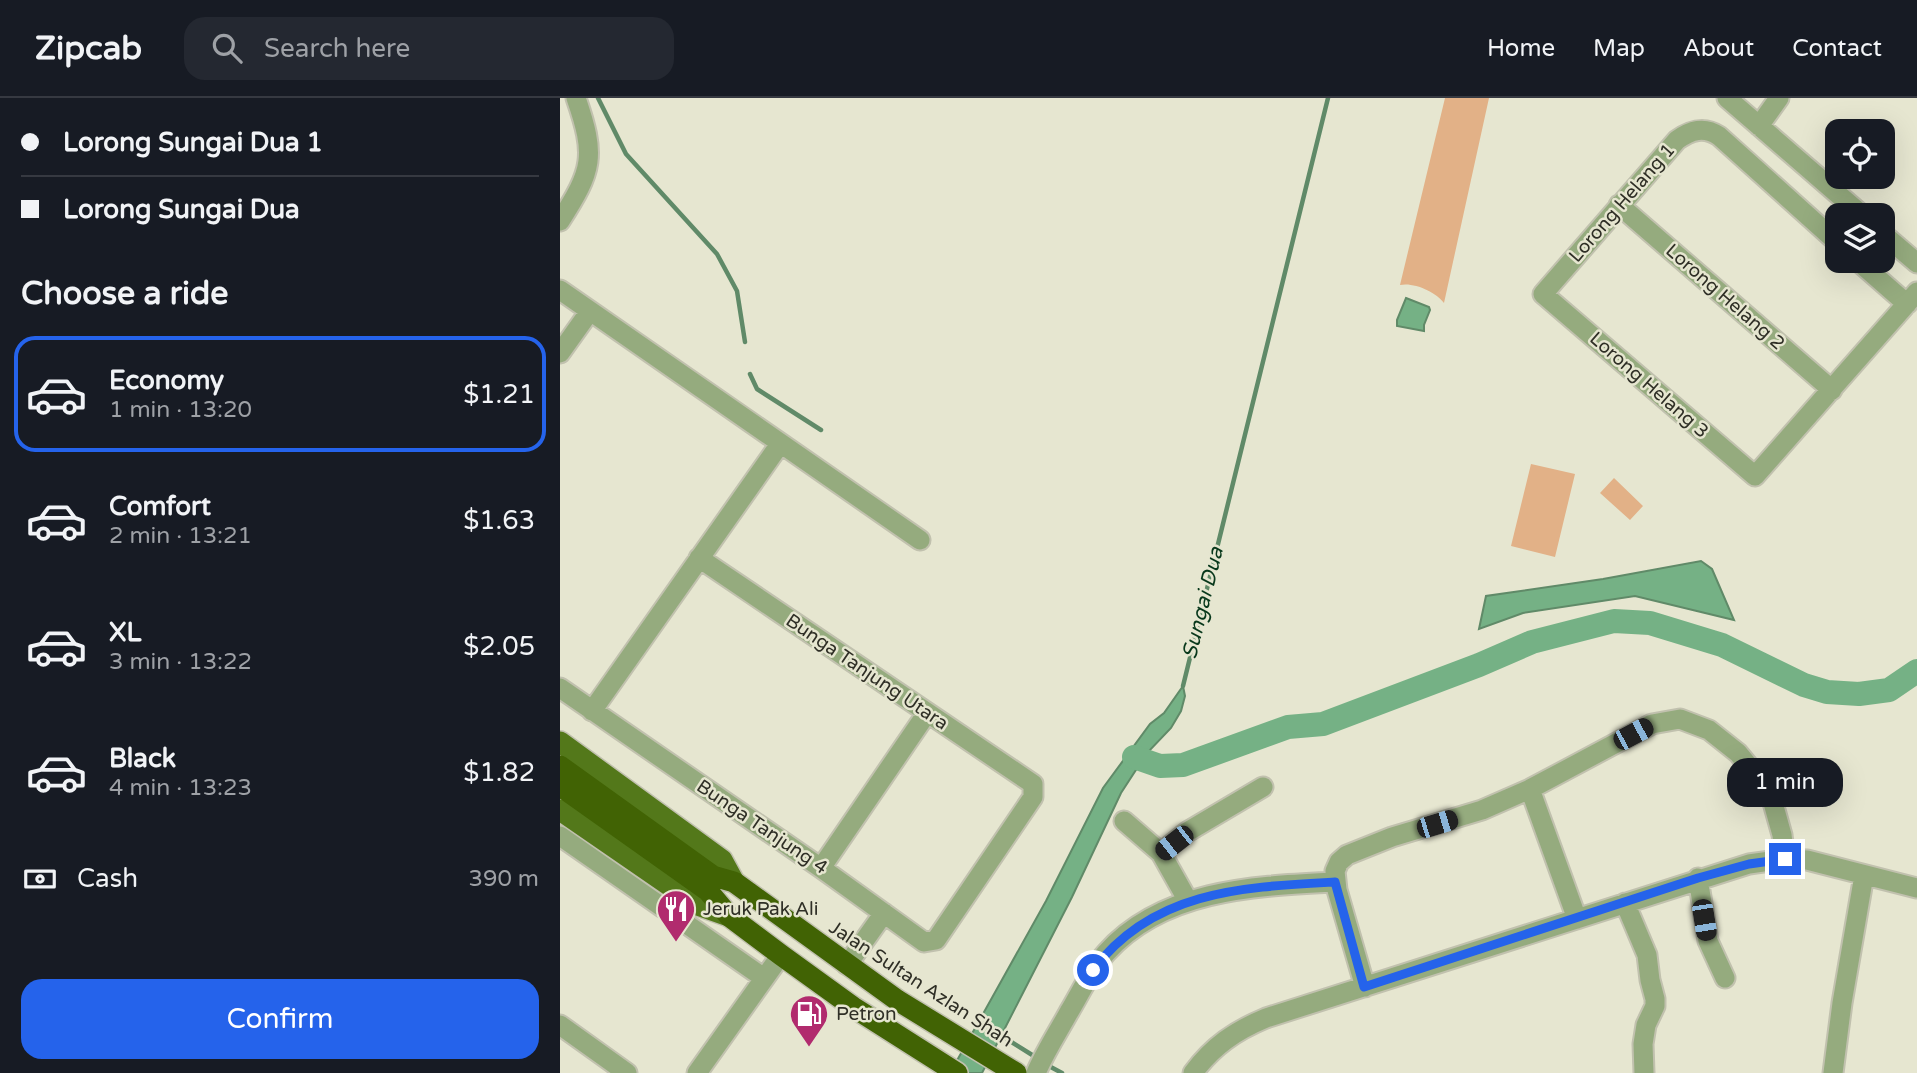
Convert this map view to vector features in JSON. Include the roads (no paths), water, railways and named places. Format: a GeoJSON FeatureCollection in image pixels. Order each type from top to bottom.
{"type":"FeatureCollection","features":[{"type":"Feature","properties":{"kind":"highway","name":"Jalan Sultan Azlan Shah"},"geometry":{"type":"LineString","coordinates":[[563,774],[713,876],[734,882],[846,965],[1007,1068]]}},
{"type":"Feature","properties":{"kind":"highway","name":"Jalan Sultan Azlan Shah"},"geometry":{"type":"LineString","coordinates":[[563,774],[708,891],[729,916],[780,955],[853,1007],[957,1073]]}},
{"type":"Feature","properties":{"kind":"main road","name":"Jalan Sultan Azlan Shah"},"geometry":{"type":"LineString","coordinates":[[560,742],[722,860],[734,882]]}},
{"type":"Feature","properties":{"kind":"main road","name":"Jalan Sultan Azlan Shah"},"geometry":{"type":"LineString","coordinates":[[560,810],[698,905],[729,916]]}},
{"type":"Feature","properties":{"kind":"street"},"geometry":{"type":"LineString","coordinates":[[560,221],[579,192],[589,162],[587,130],[576,98]]}},
{"type":"Feature","properties":{"kind":"street"},"geometry":{"type":"LineString","coordinates":[[1727,98],[1848,203]]}},
{"type":"Feature","properties":{"kind":"street"},"geometry":{"type":"LineString","coordinates":[[1759,125],[1779,98]]}},
{"type":"Feature","properties":{"kind":"street","name":"Lorong Helang 1"},"geometry":{"type":"LineString","coordinates":[[1543,294],[1677,139],[1686,133],[1704,130],[1719,136],[1825,231]]}},
{"type":"Feature","properties":{"kind":"street","name":"Lorong Helang 2"},"geometry":{"type":"LineString","coordinates":[[1619,205],[1832,390]]}},
{"type":"Feature","properties":{"kind":"street"},"geometry":{"type":"LineString","coordinates":[[1895,244],[1917,263]]}},
{"type":"Feature","properties":{"kind":"street"},"geometry":{"type":"LineString","coordinates":[[1832,390],[1912,298],[1876,273]]}},
{"type":"Feature","properties":{"kind":"street"},"geometry":{"type":"LineString","coordinates":[[560,290],[920,540]]}},
{"type":"Feature","properties":{"kind":"street","name":"Lorong Helang 3"},"geometry":{"type":"LineString","coordinates":[[1543,294],[1755,476],[1832,390]]}},
{"type":"Feature","properties":{"kind":"street"},"geometry":{"type":"LineString","coordinates":[[560,353],[590,311]]}},
{"type":"Feature","properties":{"kind":"street"},"geometry":{"type":"LineString","coordinates":[[592,711],[780,444]]}},
{"type":"Feature","properties":{"kind":"street","name":"Bunga Tanjung Utara"},"geometry":{"type":"LineString","coordinates":[[699,558],[1034,787],[1033,797],[936,940],[931,943]]}},
{"type":"Feature","properties":{"kind":"street","name":"Bunga Tanjung 4"},"geometry":{"type":"LineString","coordinates":[[560,688],[924,942],[931,943]]}},
{"type":"Feature","properties":{"kind":"street"},"geometry":{"type":"LineString","coordinates":[[821,868],[927,713]]}},
{"type":"Feature","properties":{"kind":"street"},"geometry":{"type":"LineString","coordinates":[[1364,987],[1337,872],[1347,855],[1392,837],[1482,810],[1530,789],[1652,724],[1681,719],[1709,730],[1738,753],[1770,792],[1782,835],[1785,859]]}},
{"type":"Feature","properties":{"kind":"street"},"geometry":{"type":"LineString","coordinates":[[1161,853],[1188,832],[1263,787]]}},
{"type":"Feature","properties":{"kind":"street"},"geometry":{"type":"LineString","coordinates":[[1530,789],[1577,919]]}},
{"type":"Feature","properties":{"kind":"street"},"geometry":{"type":"LineString","coordinates":[[1124,821],[1161,853],[1188,901]]}},
{"type":"Feature","properties":{"kind":"street"},"geometry":{"type":"LineString","coordinates":[[560,836],[764,978]]}},
{"type":"Feature","properties":{"kind":"street"},"geometry":{"type":"LineString","coordinates":[[1193,1073],[1213,1048],[1239,1029],[1266,1018],[1698,878],[1749,864],[1785,859],[1807,860],[1917,888]]}},
{"type":"Feature","properties":{"kind":"street"},"geometry":{"type":"LineString","coordinates":[[1040,1064],[1093,970],[1107,952],[1153,916],[1188,901],[1220,892],[1337,872]]}},
{"type":"Feature","properties":{"kind":"street"},"geometry":{"type":"LineString","coordinates":[[1833,1073],[1864,875]]}},
{"type":"Feature","properties":{"kind":"street"},"geometry":{"type":"LineString","coordinates":[[1698,878],[1708,941],[1725,978]]}},
{"type":"Feature","properties":{"kind":"street"},"geometry":{"type":"LineString","coordinates":[[1625,903],[1647,955],[1655,999],[1643,1044],[1644,1073]]}},
{"type":"Feature","properties":{"kind":"street"},"geometry":{"type":"LineString","coordinates":[[846,965],[884,913]]}},
{"type":"Feature","properties":{"kind":"street"},"geometry":{"type":"LineString","coordinates":[[697,1073],[780,955]]}},
{"type":"Feature","properties":{"kind":"street"},"geometry":{"type":"LineString","coordinates":[[560,1025],[627,1073]]}},
{"type":"Feature","properties":{"kind":"waterway"},"geometry":{"type":"LineString","coordinates":[[598,98],[626,154],[717,254],[737,291],[745,342]]}},
{"type":"Feature","properties":{"kind":"waterway","name":"Sungai Dua"},"geometry":{"type":"LineString","coordinates":[[1183,686],[1328,98]]}},
{"type":"Feature","properties":{"kind":"waterway"},"geometry":{"type":"LineString","coordinates":[[750,374],[757,389],[821,430]]}},
{"type":"Feature","properties":{"kind":"waterway"},"geometry":{"type":"LineString","coordinates":[[1134,757],[1160,766],[1183,765],[1288,727],[1323,724],[1532,642],[1614,621],[1650,623],[1722,645],[1804,685],[1827,692],[1859,694],[1889,690],[1917,671]]}},
{"type":"Feature","properties":{"kind":"waterway"},"geometry":{"type":"LineString","coordinates":[[997,1033],[1037,1058]]}},
{"type":"Feature","properties":{"kind":"waterway"},"geometry":{"type":"LineString","coordinates":[[1047,1065],[1062,1073]]}},
{"type":"Feature","properties":{"kind":"place","name":"Jeruk Pak Ali"},"geometry":{"type":"Point","coordinates":[676,943]}},
{"type":"Feature","properties":{"kind":"place","name":"Petron"},"geometry":{"type":"Point","coordinates":[809,1048]}}]}
